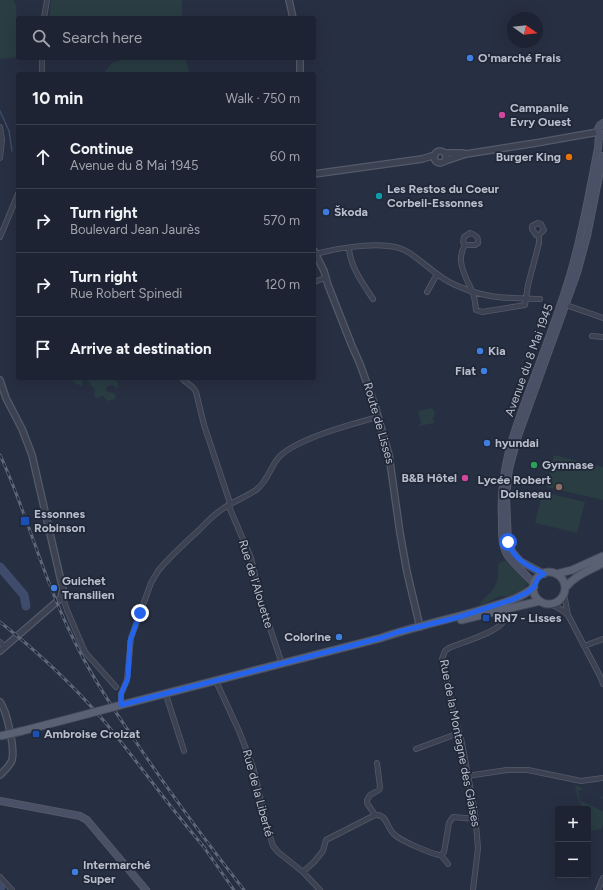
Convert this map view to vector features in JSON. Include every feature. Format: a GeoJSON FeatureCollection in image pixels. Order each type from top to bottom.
{"type":"FeatureCollection","features":[{"type":"Feature","properties":{"kind":"main road","name":"Avenue du 8 Mai 1945"},"geometry":{"type":"LineString","coordinates":[[534,585],[512,561],[505,549],[501,514],[502,484],[506,459],[513,435],[564,304],[581,234],[598,148],[600,134],[598,127],[603,122]]}},
{"type":"Feature","properties":{"kind":"main road","name":"Avenue du 8 Mai 1945"},"geometry":{"type":"LineString","coordinates":[[544,574],[520,561],[510,548],[507,532],[507,484],[518,436],[582,255],[603,156]]}},
{"type":"Feature","properties":{"kind":"main road"},"geometry":{"type":"LineString","coordinates":[[0,736],[459,617],[523,595],[534,585],[538,578],[544,574],[556,574],[572,570],[603,556]]}},
{"type":"Feature","properties":{"kind":"main road"},"geometry":{"type":"LineString","coordinates":[[381,638],[397,637],[540,601],[551,604],[558,601],[573,579],[603,563]]}},
{"type":"Feature","properties":{"kind":"main road"},"geometry":{"type":"LineString","coordinates":[[556,574],[562,578],[565,591]]}},
{"type":"Feature","properties":{"kind":"main road"},"geometry":{"type":"LineString","coordinates":[[534,585],[535,594],[540,601]]}},
{"type":"Feature","properties":{"kind":"main road"},"geometry":{"type":"LineString","coordinates":[[1,801],[80,816],[87,820],[146,890]]}},
{"type":"Feature","properties":{"kind":"street"},"geometry":{"type":"LineString","coordinates":[[289,0],[293,16]]}},
{"type":"Feature","properties":{"kind":"street"},"geometry":{"type":"LineString","coordinates":[[44,16],[47,2]]}},
{"type":"Feature","properties":{"kind":"street"},"geometry":{"type":"LineString","coordinates":[[42,60],[42,72]]}},
{"type":"Feature","properties":{"kind":"street"},"geometry":{"type":"LineString","coordinates":[[300,60],[300,72]]}},
{"type":"Feature","properties":{"kind":"street"},"geometry":{"type":"LineString","coordinates":[[0,127],[2,140],[0,158]]}},
{"type":"Feature","properties":{"kind":"street"},"geometry":{"type":"LineString","coordinates":[[316,174],[422,160],[440,163],[466,154],[600,134]]}},
{"type":"Feature","properties":{"kind":"street"},"geometry":{"type":"LineString","coordinates":[[422,160],[438,151],[445,153],[466,154]]}},
{"type":"Feature","properties":{"kind":"street"},"geometry":{"type":"LineString","coordinates":[[445,153],[445,160]]}},
{"type":"Feature","properties":{"kind":"street"},"geometry":{"type":"LineString","coordinates":[[435,154],[435,161]]}},
{"type":"Feature","properties":{"kind":"street"},"geometry":{"type":"LineString","coordinates":[[0,238],[16,199]]}},
{"type":"Feature","properties":{"kind":"street"},"geometry":{"type":"LineString","coordinates":[[465,245],[462,250],[461,262],[465,276],[473,292],[476,310],[480,312],[525,305],[528,285],[539,243],[539,235]]}},
{"type":"Feature","properties":{"kind":"street"},"geometry":{"type":"LineString","coordinates":[[316,253],[336,248],[380,245],[398,247],[453,284],[473,292],[496,298],[540,299]]}},
{"type":"Feature","properties":{"kind":"street"},"geometry":{"type":"LineString","coordinates":[[349,248],[349,256],[374,299]]}},
{"type":"Feature","properties":{"kind":"street","name":"Route de Lisses"},"geometry":{"type":"LineString","coordinates":[[316,256],[360,364],[389,455],[407,572],[420,627]]}},
{"type":"Feature","properties":{"kind":"street"},"geometry":{"type":"LineString","coordinates":[[427,292],[437,274]]}},
{"type":"Feature","properties":{"kind":"street"},"geometry":{"type":"LineString","coordinates":[[316,281],[325,278]]}},
{"type":"Feature","properties":{"kind":"street"},"geometry":{"type":"LineString","coordinates":[[564,304],[603,318]]}},
{"type":"Feature","properties":{"kind":"street"},"geometry":{"type":"LineString","coordinates":[[592,336],[603,337]]}},
{"type":"Feature","properties":{"kind":"street"},"geometry":{"type":"LineString","coordinates":[[0,380],[6,398],[22,429],[32,455],[62,582],[62,595],[67,610],[85,652],[116,687]]}},
{"type":"Feature","properties":{"kind":"street","name":"Rue de l'Alouette"},"geometry":{"type":"LineString","coordinates":[[184,380],[194,387],[196,392],[204,426],[229,504],[251,558],[263,608],[282,664]]}},
{"type":"Feature","properties":{"kind":"street"},"geometry":{"type":"LineString","coordinates":[[121,705],[121,692],[127,680],[131,638],[153,579],[160,568],[217,513],[229,504],[254,492],[261,486],[269,475],[277,459],[285,452],[308,440],[340,427],[378,417]]}},
{"type":"Feature","properties":{"kind":"street"},"geometry":{"type":"LineString","coordinates":[[565,591],[568,615],[603,684]]}},
{"type":"Feature","properties":{"kind":"street"},"geometry":{"type":"LineString","coordinates":[[0,652],[62,595]]}},
{"type":"Feature","properties":{"kind":"street"},"geometry":{"type":"LineString","coordinates":[[551,604],[568,615]]}},
{"type":"Feature","properties":{"kind":"street","name":"Rue de la Montagne des Glaises"},"geometry":{"type":"LineString","coordinates":[[473,890],[478,855],[476,819],[459,733],[443,664],[443,654],[449,648],[498,627],[504,620],[501,610]]}},
{"type":"Feature","properties":{"kind":"street"},"geometry":{"type":"LineString","coordinates":[[584,646],[603,639]]}},
{"type":"Feature","properties":{"kind":"street"},"geometry":{"type":"LineString","coordinates":[[0,642],[5,647]]}},
{"type":"Feature","properties":{"kind":"street","name":"Rue de la Liberté"},"geometry":{"type":"LineString","coordinates":[[216,681],[251,760],[273,846],[320,890]]}},
{"type":"Feature","properties":{"kind":"street"},"geometry":{"type":"LineString","coordinates":[[166,694],[184,751]]}},
{"type":"Feature","properties":{"kind":"street"},"geometry":{"type":"LineString","coordinates":[[0,702],[7,718],[12,755],[11,763],[0,775]]}},
{"type":"Feature","properties":{"kind":"street"},"geometry":{"type":"LineString","coordinates":[[416,749],[459,733]]}},
{"type":"Feature","properties":{"kind":"street"},"geometry":{"type":"LineString","coordinates":[[375,815],[367,803],[367,800],[368,797],[379,790],[380,787],[377,762]]}},
{"type":"Feature","properties":{"kind":"street"},"geometry":{"type":"LineString","coordinates":[[467,776],[507,770],[528,770],[585,782],[603,778]]}},
{"type":"Feature","properties":{"kind":"street"},"geometry":{"type":"LineString","coordinates":[[302,872],[314,862],[323,851],[326,840],[375,815],[382,815],[392,832],[398,838],[436,855],[441,855],[448,864]]}},
{"type":"Feature","properties":{"kind":"street"},"geometry":{"type":"LineString","coordinates":[[441,855],[445,848],[448,823],[453,817],[476,819]]}},
{"type":"Feature","properties":{"kind":"street"},"geometry":{"type":"LineString","coordinates":[[0,877],[12,890]]}},
{"type":"Feature","properties":{"kind":"street"},"geometry":{"type":"LineString","coordinates":[[598,890],[603,878]]}},
{"type":"Feature","properties":{"kind":"shaded area"},"geometry":{"type":"Polygon","coordinates":[[[0,0],[13,0],[16,5],[16,57],[0,59],[0,0]]]}},
{"type":"Feature","properties":{"kind":"shaded area"},"geometry":{"type":"Polygon","coordinates":[[[51,0],[182,0],[182,16],[49,16],[51,0]]]}},
{"type":"Feature","properties":{"kind":"shaded area"},"geometry":{"type":"Polygon","coordinates":[[[121,60],[186,60],[189,72],[105,72],[112,63],[121,60]]]}},
{"type":"Feature","properties":{"kind":"shaded area"},"geometry":{"type":"Polygon","coordinates":[[[73,380],[83,380],[83,385],[81,386],[73,382],[73,380]]]}},
{"type":"Feature","properties":{"kind":"shaded area"},"geometry":{"type":"Polygon","coordinates":[[[86,380],[115,380],[118,383],[117,390],[114,385],[110,385],[106,388],[106,391],[113,393],[116,397],[115,399],[108,401],[103,396],[98,398],[94,397],[95,389],[91,386],[89,381],[86,380]]]}},
{"type":"Feature","properties":{"kind":"shaded area"},"geometry":{"type":"Polygon","coordinates":[[[432,408],[435,413],[433,418],[434,423],[419,426],[421,423],[418,411],[432,408]]]}},
{"type":"Feature","properties":{"kind":"shaded area"},"geometry":{"type":"Polygon","coordinates":[[[554,455],[603,467],[603,500],[546,487],[554,455]]]}},
{"type":"Feature","properties":{"kind":"shaded area"},"geometry":{"type":"Polygon","coordinates":[[[543,492],[585,502],[577,533],[535,523],[543,492]]]}},
{"type":"Feature","properties":{"kind":"shaded area"},"geometry":{"type":"Polygon","coordinates":[[[505,561],[526,580],[526,587],[515,594],[501,596],[481,605],[480,603],[493,590],[497,582],[498,564],[505,561]]]}},
{"type":"Feature","properties":{"kind":"shaded area"},"geometry":{"type":"Polygon","coordinates":[[[575,785],[603,797],[603,799],[584,789],[578,791],[580,801],[603,811],[603,825],[601,829],[591,831],[591,806],[582,806],[578,799],[575,785]]]}},
{"type":"Feature","properties":{"kind":"waterway"},"geometry":{"type":"LineString","coordinates":[[0,111],[9,131],[12,151]]}},
{"type":"Feature","properties":{"kind":"waterway"},"geometry":{"type":"LineString","coordinates":[[0,567],[24,595],[26,606]]}},
{"type":"Feature","properties":{"kind":"railway"},"geometry":{"type":"LineString","coordinates":[[0,455],[10,477],[60,610],[91,672],[115,711],[159,775],[244,890]]}},
{"type":"Feature","properties":{"kind":"railway"},"geometry":{"type":"LineString","coordinates":[[0,622],[55,669],[104,721],[205,848]]}},
{"type":"Feature","properties":{"kind":"railway"},"geometry":{"type":"LineString","coordinates":[[203,846],[234,890]]}},
{"type":"Feature","properties":{"kind":"place","name":"O'marché Frais"},"geometry":{"type":"Point","coordinates":[470,58]}},
{"type":"Feature","properties":{"kind":"place","name":"Campanile Evry Ouest"},"geometry":{"type":"Point","coordinates":[502,115]}},
{"type":"Feature","properties":{"kind":"place","name":"Burger King"},"geometry":{"type":"Point","coordinates":[569,157]}},
{"type":"Feature","properties":{"kind":"place","name":"Les Restos du Coeur Corbeil-Essonnes"},"geometry":{"type":"Point","coordinates":[379,196]}},
{"type":"Feature","properties":{"kind":"place","name":"Škoda"},"geometry":{"type":"Point","coordinates":[326,212]}},
{"type":"Feature","properties":{"kind":"place","name":"Kia"},"geometry":{"type":"Point","coordinates":[480,351]}},
{"type":"Feature","properties":{"kind":"place","name":"Fiat"},"geometry":{"type":"Point","coordinates":[484,371]}},
{"type":"Feature","properties":{"kind":"place","name":"hyundai"},"geometry":{"type":"Point","coordinates":[487,443]}},
{"type":"Feature","properties":{"kind":"place","name":"Gymnase"},"geometry":{"type":"Point","coordinates":[534,465]}},
{"type":"Feature","properties":{"kind":"place","name":"B&B Hôtel"},"geometry":{"type":"Point","coordinates":[465,478]}},
{"type":"Feature","properties":{"kind":"place","name":"Lycée Robert Doisneau"},"geometry":{"type":"Point","coordinates":[559,487]}},
{"type":"Feature","properties":{"kind":"place","name":"Essonnes Robinson"},"geometry":{"type":"Point","coordinates":[25,521]}},
{"type":"Feature","properties":{"kind":"place","name":"Guichet Transilien"},"geometry":{"type":"Point","coordinates":[54,588]}},
{"type":"Feature","properties":{"kind":"place","name":"RN7 - Lisses"},"geometry":{"type":"Point","coordinates":[486,618]}},
{"type":"Feature","properties":{"kind":"place","name":"Colorine"},"geometry":{"type":"Point","coordinates":[339,637]}},
{"type":"Feature","properties":{"kind":"place","name":"Ambroise Croizat"},"geometry":{"type":"Point","coordinates":[36,734]}},
{"type":"Feature","properties":{"kind":"place","name":"Intermarché Super"},"geometry":{"type":"Point","coordinates":[75,872]}},
{"type":"Feature","properties":{"kind":"route"},"geometry":{"type":"LineString","coordinates":[[140,613],[130,641],[128,677],[121,694],[121,705],[459,617],[514,599],[528,592],[534,587],[534,584],[538,578],[544,574],[520,561],[513,553],[508,542]]}}]}
